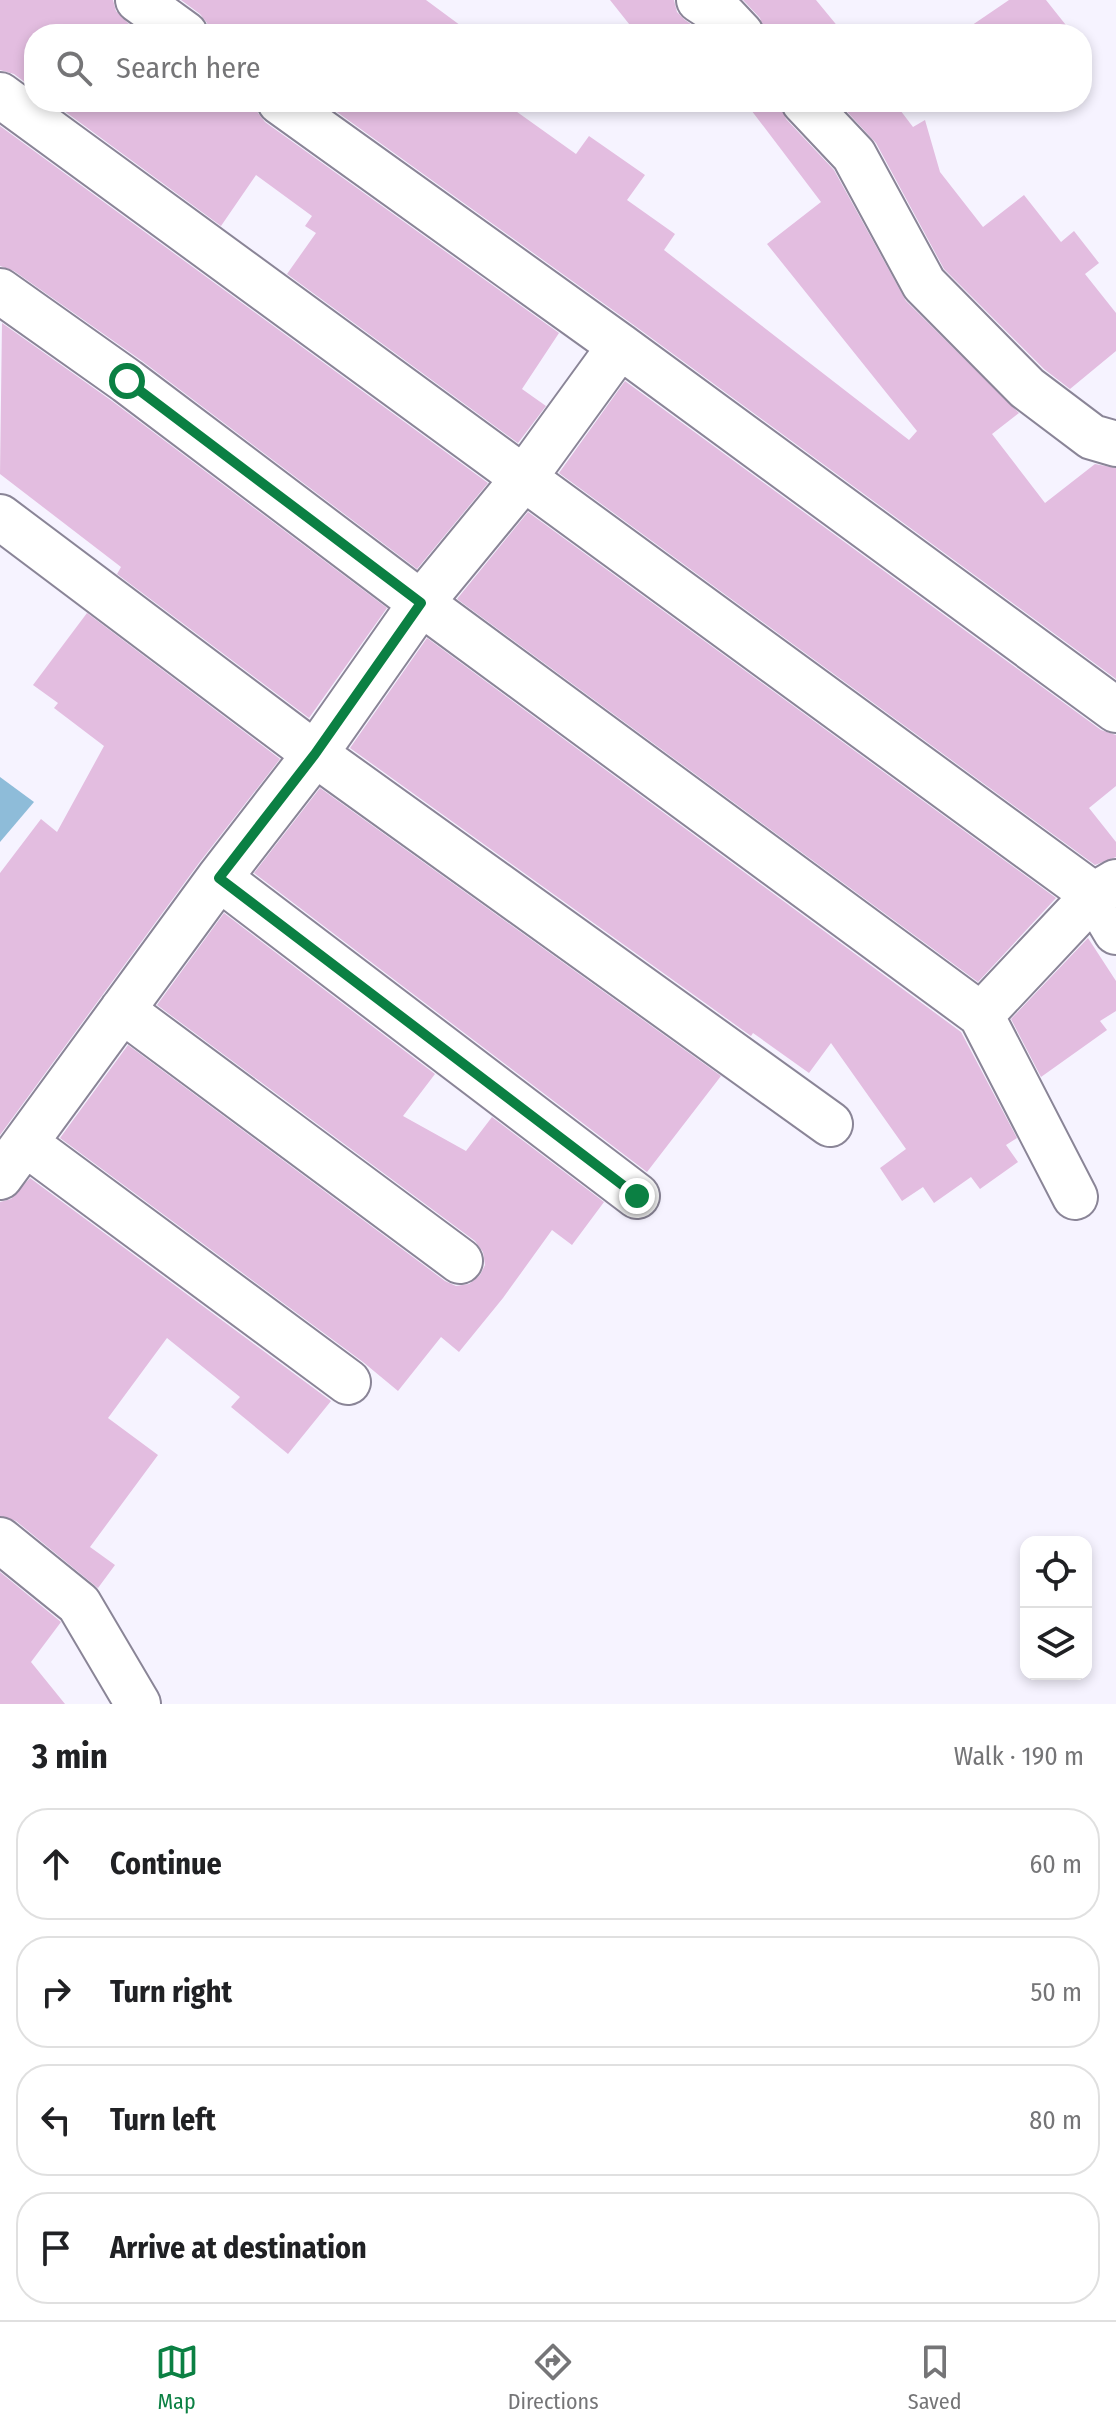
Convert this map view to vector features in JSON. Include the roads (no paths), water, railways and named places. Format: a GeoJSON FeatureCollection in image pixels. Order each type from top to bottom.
{"type":"FeatureCollection","features":[{"type":"Feature","properties":{"kind":"street"},"geometry":{"type":"LineString","coordinates":[[138,0],[171,24]]}},
{"type":"Feature","properties":{"kind":"street"},"geometry":{"type":"LineString","coordinates":[[699,0],[732,24]]}},
{"type":"Feature","properties":{"kind":"street"},"geometry":{"type":"LineString","coordinates":[[0,95],[1109,903],[981,1015]]}},
{"type":"Feature","properties":{"kind":"street"},"geometry":{"type":"LineString","coordinates":[[294,112],[620,346],[1116,710]]}},
{"type":"Feature","properties":{"kind":"street"},"geometry":{"type":"LineString","coordinates":[[813,112],[854,155],[924,284],[1027,388],[1092,437],[1116,444]]}},
{"type":"Feature","properties":{"kind":"street"},"geometry":{"type":"LineString","coordinates":[[0,291],[127,381],[421,603],[981,1015],[1075,1197]]}},
{"type":"Feature","properties":{"kind":"street"},"geometry":{"type":"LineString","coordinates":[[348,1382],[12,1160],[219,878],[315,754],[421,603],[524,478],[620,346]]}},
{"type":"Feature","properties":{"kind":"street"},"geometry":{"type":"LineString","coordinates":[[0,517],[315,754],[830,1124]]}},
{"type":"Feature","properties":{"kind":"street"},"geometry":{"type":"LineString","coordinates":[[219,878],[637,1196]]}},
{"type":"Feature","properties":{"kind":"street"},"geometry":{"type":"LineString","coordinates":[[122,1010],[460,1261]]}},
{"type":"Feature","properties":{"kind":"street"},"geometry":{"type":"LineString","coordinates":[[0,1540],[79,1604],[138,1704]]}},
{"type":"Feature","properties":{"kind":"water"},"geometry":{"type":"Polygon","coordinates":[[[0,777],[34,802],[0,842],[0,777]]]}}]}
